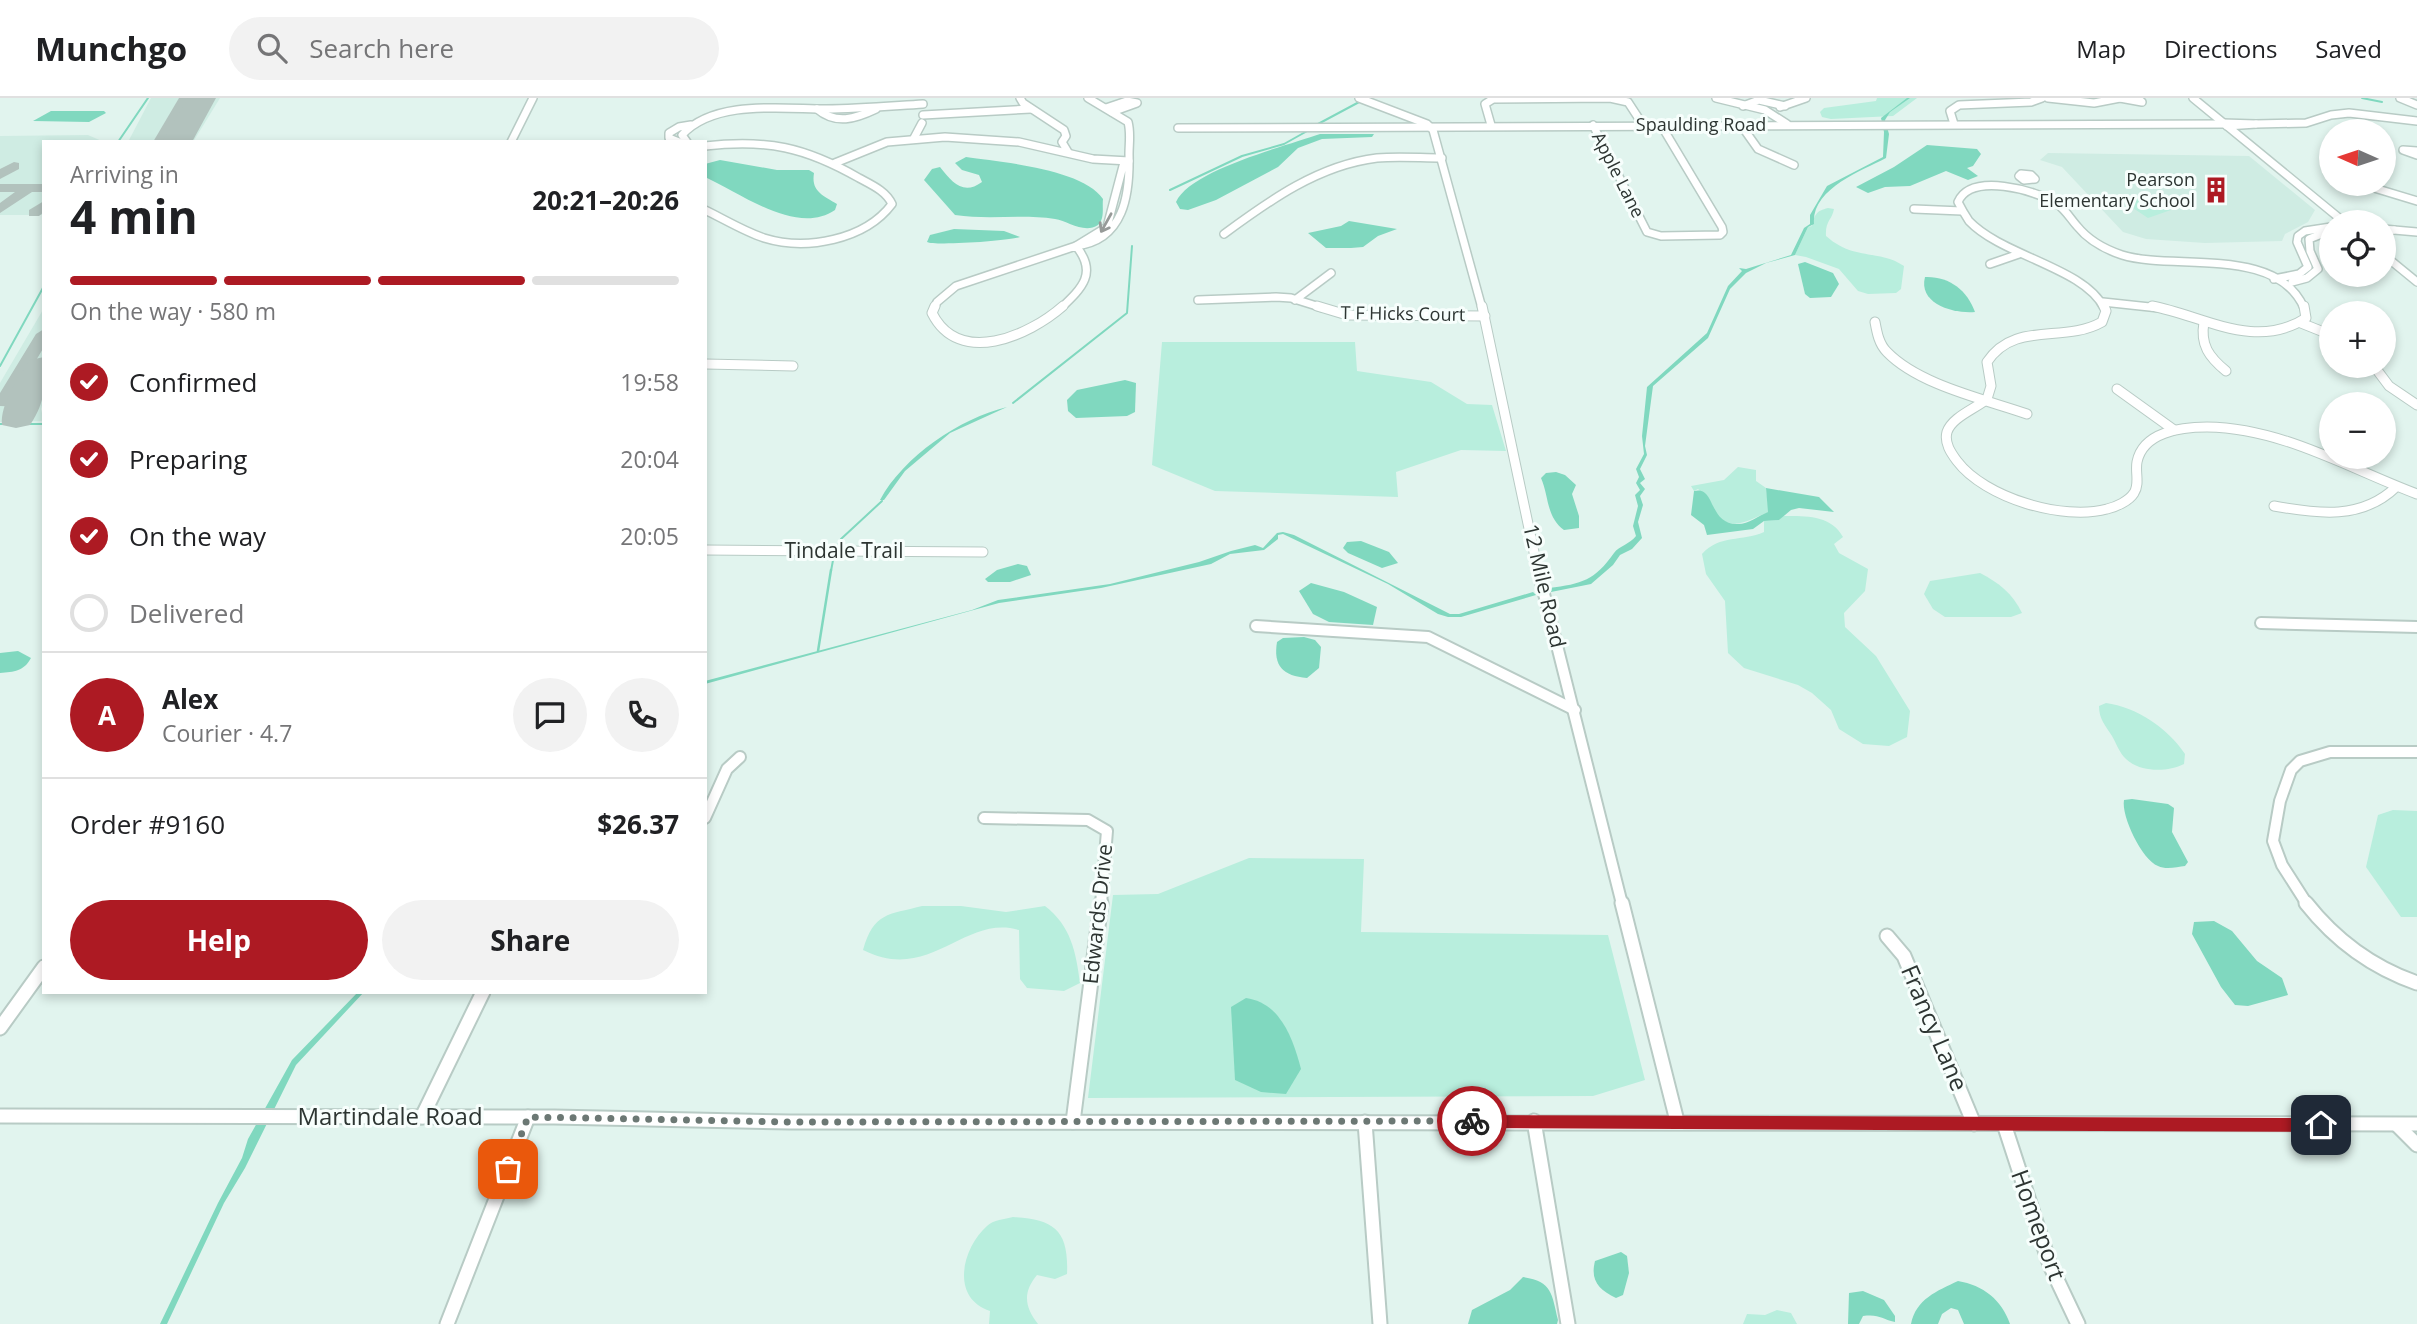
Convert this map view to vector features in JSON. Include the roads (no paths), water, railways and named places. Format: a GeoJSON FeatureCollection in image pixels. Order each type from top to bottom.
{"type":"FeatureCollection","features":[{"type":"Feature","properties":{"kind":"street"},"geometry":{"type":"LineString","coordinates":[[512,140],[533,98]]}},
{"type":"Feature","properties":{"kind":"street"},"geometry":{"type":"LineString","coordinates":[[1076,246],[1086,259],[1088,271],[1085,283],[1072,298],[1018,336],[987,342],[971,341],[954,337],[936,325],[932,313],[937,302],[956,286],[1076,246],[1107,227],[1123,166],[1129,161],[1131,129],[1128,122],[1088,98]]}},
{"type":"Feature","properties":{"kind":"street"},"geometry":{"type":"LineString","coordinates":[[1359,98],[1429,125]]}},
{"type":"Feature","properties":{"kind":"street"},"geometry":{"type":"LineString","coordinates":[[1716,98],[1767,111],[1788,125]]}},
{"type":"Feature","properties":{"kind":"street"},"geometry":{"type":"LineString","coordinates":[[1767,111],[1807,98]]}},
{"type":"Feature","properties":{"kind":"street"},"geometry":{"type":"LineString","coordinates":[[1954,124],[1950,111],[1959,105],[2019,103],[2042,98]]}},
{"type":"Feature","properties":{"kind":"street"},"geometry":{"type":"LineString","coordinates":[[2048,98],[2090,103],[2111,102],[2120,98],[2142,102],[2137,98]]}},
{"type":"Feature","properties":{"kind":"street"},"geometry":{"type":"LineString","coordinates":[[2193,98],[2329,210]]}},
{"type":"Feature","properties":{"kind":"street"},"geometry":{"type":"LineString","coordinates":[[2400,98],[2417,105]]}},
{"type":"Feature","properties":{"kind":"street"},"geometry":{"type":"LineString","coordinates":[[1491,125],[1485,104],[1493,99],[1628,99],[1643,125]]}},
{"type":"Feature","properties":{"kind":"street"},"geometry":{"type":"LineString","coordinates":[[1743,106],[1759,100],[1785,106]]}},
{"type":"Feature","properties":{"kind":"street"},"geometry":{"type":"LineString","coordinates":[[674,140],[669,138],[670,133],[678,127],[770,107],[817,109],[923,101],[922,119],[914,138]]}},
{"type":"Feature","properties":{"kind":"street"},"geometry":{"type":"LineString","coordinates":[[1012,110],[1021,101],[1064,130],[1066,136],[1062,142],[1046,147]]}},
{"type":"Feature","properties":{"kind":"street"},"geometry":{"type":"LineString","coordinates":[[817,109],[826,118],[845,120],[858,118],[881,106]]}},
{"type":"Feature","properties":{"kind":"street"},"geometry":{"type":"LineString","coordinates":[[922,119],[1031,109]]}},
{"type":"Feature","properties":{"kind":"street","name":"Spaulding Road"},"geometry":{"type":"LineString","coordinates":[[1178,128],[2256,124],[2306,123],[2331,115],[2349,113],[2417,121]]}},
{"type":"Feature","properties":{"kind":"street"},"geometry":{"type":"LineString","coordinates":[[922,119],[925,129],[922,138]]}},
{"type":"Feature","properties":{"kind":"street"},"geometry":{"type":"LineString","coordinates":[[686,140],[682,135],[691,125]]}},
{"type":"Feature","properties":{"kind":"street","name":"12 Mile Road"},"geometry":{"type":"LineString","coordinates":[[1429,125],[1442,160],[1485,316],[1538,570],[1677,1121]]}},
{"type":"Feature","properties":{"kind":"street","name":"Apple Lane"},"geometry":{"type":"LineString","coordinates":[[1593,125],[1647,232],[1661,236],[1720,235],[1723,232],[1722,227],[1661,125]]}},
{"type":"Feature","properties":{"kind":"street"},"geometry":{"type":"LineString","coordinates":[[1741,125],[1758,149],[1794,165]]}},
{"type":"Feature","properties":{"kind":"street"},"geometry":{"type":"LineString","coordinates":[[835,163],[892,141],[914,138],[1001,140],[1046,147],[1104,161],[1129,161]]}},
{"type":"Feature","properties":{"kind":"street"},"geometry":{"type":"LineString","coordinates":[[1062,142],[1068,152]]}},
{"type":"Feature","properties":{"kind":"street"},"geometry":{"type":"LineString","coordinates":[[707,146],[732,143],[785,146],[817,154],[888,195],[892,204],[887,214],[875,224],[836,239],[787,243],[766,239],[707,211]]}},
{"type":"Feature","properties":{"kind":"street"},"geometry":{"type":"LineString","coordinates":[[1224,234],[1272,198],[1335,167],[1364,162],[1442,160]]}},
{"type":"Feature","properties":{"kind":"street"},"geometry":{"type":"LineString","coordinates":[[2022,190],[2025,180]]}},
{"type":"Feature","properties":{"kind":"street"},"geometry":{"type":"LineString","coordinates":[[1993,187],[2022,190],[2057,204],[2082,233],[2113,251],[2160,263],[2230,265],[2274,279],[2306,307],[2306,318],[2301,323],[2281,331],[2237,330],[2153,306],[2103,302],[2084,285],[2019,254],[1984,232],[1962,211],[1959,198],[1969,190],[1993,187]]}},
{"type":"Feature","properties":{"kind":"street"},"geometry":{"type":"LineString","coordinates":[[2396,195],[2417,201]]}},
{"type":"Feature","properties":{"kind":"street"},"geometry":{"type":"LineString","coordinates":[[1914,209],[1962,211]]}},
{"type":"Feature","properties":{"kind":"street"},"geometry":{"type":"LineString","coordinates":[[2396,230],[2417,232]]}},
{"type":"Feature","properties":{"kind":"street"},"geometry":{"type":"LineString","coordinates":[[2308,267],[2300,250],[2298,236],[2318,231]]}},
{"type":"Feature","properties":{"kind":"street"},"geometry":{"type":"LineString","coordinates":[[2318,231],[2309,239],[2310,251],[2318,269]]}},
{"type":"Feature","properties":{"kind":"street"},"geometry":{"type":"LineString","coordinates":[[2300,250],[2310,251]]}},
{"type":"Feature","properties":{"kind":"street"},"geometry":{"type":"LineString","coordinates":[[1990,264],[2019,254]]}},
{"type":"Feature","properties":{"kind":"street"},"geometry":{"type":"LineString","coordinates":[[2396,265],[2417,282]]}},
{"type":"Feature","properties":{"kind":"street"},"geometry":{"type":"LineString","coordinates":[[2274,279],[2299,274],[2308,267],[2318,269]]}},
{"type":"Feature","properties":{"kind":"street"},"geometry":{"type":"LineString","coordinates":[[2282,284],[2307,278],[2318,269]]}},
{"type":"Feature","properties":{"kind":"street"},"geometry":{"type":"LineString","coordinates":[[1295,300],[1331,273]]}},
{"type":"Feature","properties":{"kind":"street"},"geometry":{"type":"LineString","coordinates":[[2299,274],[2307,278]]}},
{"type":"Feature","properties":{"kind":"street","name":"T F Hicks Court"},"geometry":{"type":"LineString","coordinates":[[1198,300],[1244,297],[1295,300],[1347,315],[1485,316]]}},
{"type":"Feature","properties":{"kind":"street"},"geometry":{"type":"LineString","coordinates":[[2103,302],[2105,316],[2095,327],[2075,332],[2025,335],[1996,347],[1987,362],[1991,386],[1987,399],[1952,422],[1946,438],[1950,453],[1962,468],[1990,488],[2025,503],[2050,509],[2089,511],[2112,508],[2128,499],[2137,488],[2139,453],[2149,441],[2174,430],[2208,427],[2242,429],[2281,438],[2319,452]]}},
{"type":"Feature","properties":{"kind":"street"},"geometry":{"type":"LineString","coordinates":[[1875,322],[1877,337],[1888,353],[1909,368],[1945,385],[2026,414]]}},
{"type":"Feature","properties":{"kind":"street"},"geometry":{"type":"LineString","coordinates":[[2204,322],[2200,336],[2204,350],[2226,371]]}},
{"type":"Feature","properties":{"kind":"street"},"geometry":{"type":"LineString","coordinates":[[2301,323],[2319,330]]}},
{"type":"Feature","properties":{"kind":"street"},"geometry":{"type":"LineString","coordinates":[[707,364],[793,366]]}},
{"type":"Feature","properties":{"kind":"street"},"geometry":{"type":"LineString","coordinates":[[2383,378],[2389,386],[2417,405]]}},
{"type":"Feature","properties":{"kind":"street"},"geometry":{"type":"LineString","coordinates":[[2117,389],[2174,430]]}},
{"type":"Feature","properties":{"kind":"street"},"geometry":{"type":"LineString","coordinates":[[2356,469],[2417,494]]}},
{"type":"Feature","properties":{"kind":"street"},"geometry":{"type":"LineString","coordinates":[[2274,506],[2319,513],[2341,513],[2382,502],[2396,487]]}},
{"type":"Feature","properties":{"kind":"street","name":"Tindale Trail"},"geometry":{"type":"LineString","coordinates":[[707,550],[984,552]]}},
{"type":"Feature","properties":{"kind":"street"},"geometry":{"type":"LineString","coordinates":[[2261,623],[2305,626],[2417,626]]}},
{"type":"Feature","properties":{"kind":"street"},"geometry":{"type":"LineString","coordinates":[[1256,626],[1428,637],[1575,710]]}},
{"type":"Feature","properties":{"kind":"street"},"geometry":{"type":"LineString","coordinates":[[2417,752],[2326,751],[2306,758],[2291,769],[2272,834],[2282,869],[2318,921],[2361,956],[2417,983]]}},
{"type":"Feature","properties":{"kind":"street"},"geometry":{"type":"LineString","coordinates":[[707,814],[727,769],[740,757]]}},
{"type":"Feature","properties":{"kind":"street","name":"Edwards Drive"},"geometry":{"type":"LineString","coordinates":[[984,818],[1088,820],[1107,831],[1107,855],[1073,1122]]}},
{"type":"Feature","properties":{"kind":"street","name":"Francy Lane"},"geometry":{"type":"LineString","coordinates":[[1887,936],[1904,956],[1974,1124]]}},
{"type":"Feature","properties":{"kind":"street"},"geometry":{"type":"LineString","coordinates":[[0,1028],[42,970]]}},
{"type":"Feature","properties":{"kind":"street"},"geometry":{"type":"LineString","coordinates":[[422,1117],[483,994]]}},
{"type":"Feature","properties":{"kind":"street","name":"Martindale Road"},"geometry":{"type":"LineString","coordinates":[[0,1116],[528,1117],[790,1122],[2417,1124]]}},
{"type":"Feature","properties":{"kind":"street"},"geometry":{"type":"LineString","coordinates":[[447,1324],[528,1117]]}},
{"type":"Feature","properties":{"kind":"street"},"geometry":{"type":"LineString","coordinates":[[1534,1121],[1568,1324]]}},
{"type":"Feature","properties":{"kind":"street"},"geometry":{"type":"LineString","coordinates":[[1365,1122],[1381,1324]]}},
{"type":"Feature","properties":{"kind":"street","name":"Homeport"},"geometry":{"type":"LineString","coordinates":[[2004,1124],[2050,1265],[2078,1324]]}},
{"type":"Feature","properties":{"kind":"street"},"geometry":{"type":"LineString","coordinates":[[2397,1125],[2417,1145]]}},
{"type":"Feature","properties":{"kind":"waterway"},"geometry":{"type":"LineString","coordinates":[[119,140],[148,98]]}},
{"type":"Feature","properties":{"kind":"waterway"},"geometry":{"type":"LineString","coordinates":[[2362,98],[2382,102]]}},
{"type":"Feature","properties":{"kind":"waterway"},"geometry":{"type":"LineString","coordinates":[[1318,124],[1361,101]]}},
{"type":"Feature","properties":{"kind":"waterway"},"geometry":{"type":"LineString","coordinates":[[1170,190],[1242,156],[1284,144],[1309,130]]}},
{"type":"Feature","properties":{"kind":"waterway"},"geometry":{"type":"LineString","coordinates":[[1013,403],[1127,313],[1132,246]]}},
{"type":"Feature","properties":{"kind":"waterway"},"geometry":{"type":"LineString","coordinates":[[0,366],[42,290]]}},
{"type":"Feature","properties":{"kind":"waterway"},"geometry":{"type":"LineString","coordinates":[[0,424],[42,424]]}},
{"type":"Feature","properties":{"kind":"waterway"},"geometry":{"type":"LineString","coordinates":[[836,549],[841,539],[882,501]]}},
{"type":"Feature","properties":{"kind":"waterway"},"geometry":{"type":"LineString","coordinates":[[831,571],[834,555]]}},
{"type":"Feature","properties":{"kind":"waterway"},"geometry":{"type":"LineString","coordinates":[[818,651],[831,570]]}},
{"type":"Feature","properties":{"kind":"place","name":"Pearson Elementary School"},"geometry":{"type":"Point","coordinates":[2216,190]}}]}
